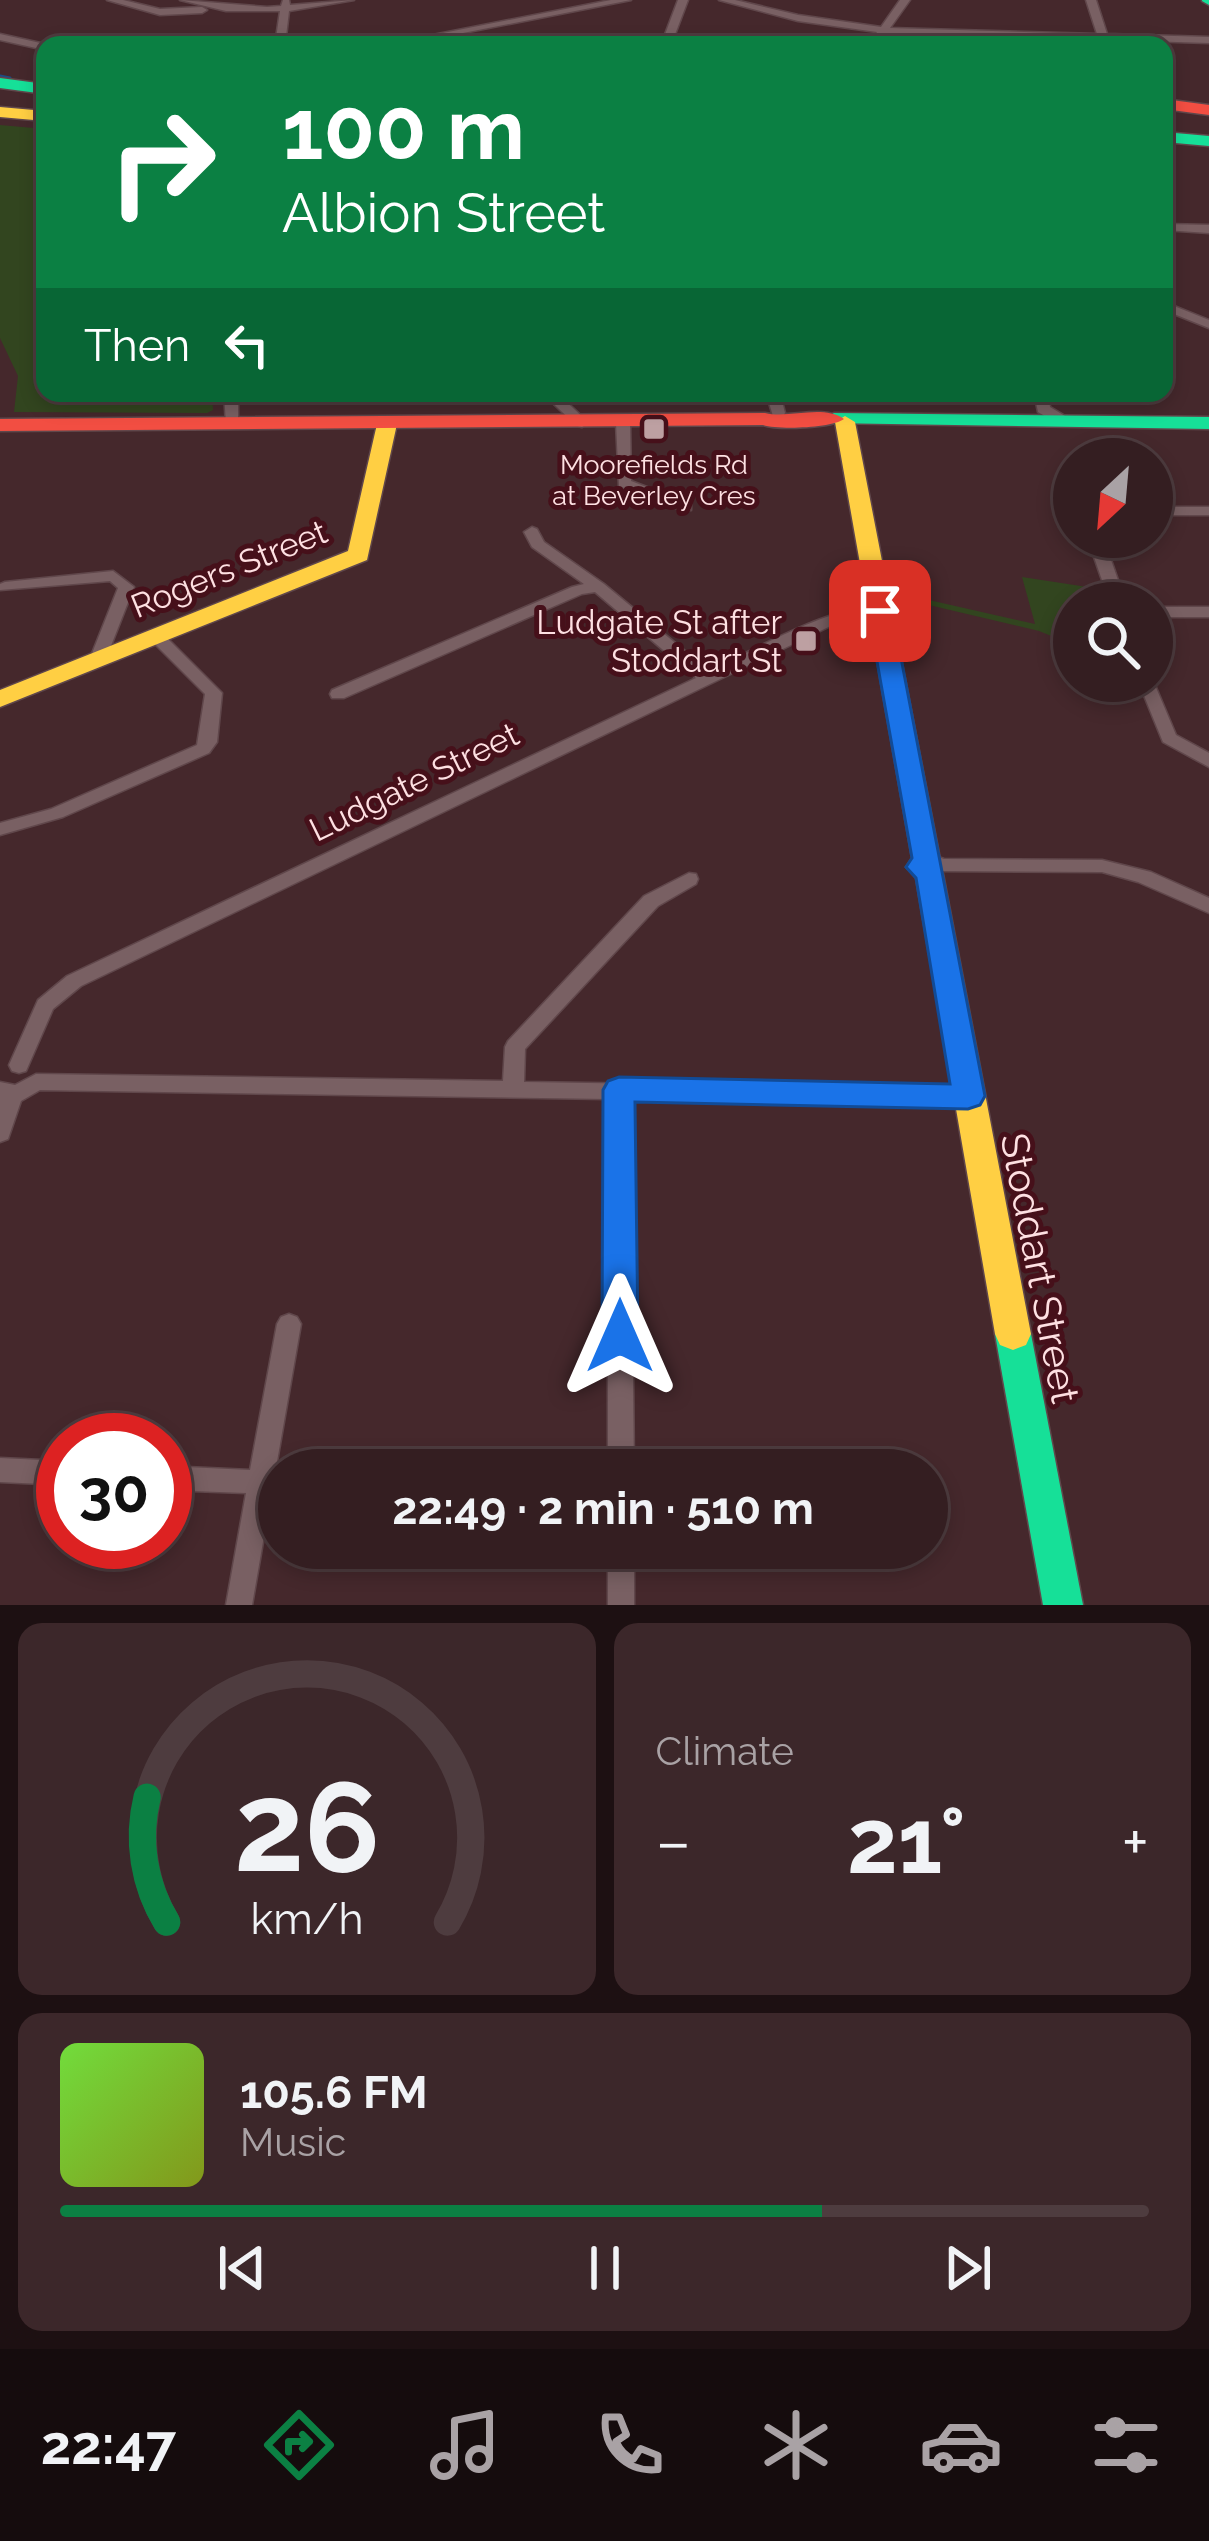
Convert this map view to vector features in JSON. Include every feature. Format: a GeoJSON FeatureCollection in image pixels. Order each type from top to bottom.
{"type":"FeatureCollection","features":[{"type":"Feature","properties":{"kind":"main road"},"geometry":{"type":"LineString","coordinates":[[0,97],[36,101]]}},
{"type":"Feature","properties":{"kind":"main road"},"geometry":{"type":"LineString","coordinates":[[1173,104],[1209,106]]}},
{"type":"Feature","properties":{"kind":"main road"},"geometry":{"type":"LineString","coordinates":[[0,425],[623,423],[776,411],[845,422],[1050,408],[1209,423]]}},
{"type":"Feature","properties":{"kind":"main road","name":"Stoddart Street"},"geometry":{"type":"LineString","coordinates":[[845,422],[933,866],[968,1096],[1063,1605]]}},
{"type":"Feature","properties":{"kind":"main road","name":"Rogers Street"},"geometry":{"type":"LineString","coordinates":[[0,699],[358,555],[387,424]]}},
{"type":"Feature","properties":{"kind":"street"},"geometry":{"type":"LineString","coordinates":[[112,0],[170,13],[350,0]]}},
{"type":"Feature","properties":{"kind":"street"},"geometry":{"type":"LineString","coordinates":[[184,0],[212,7]]}},
{"type":"Feature","properties":{"kind":"street"},"geometry":{"type":"LineString","coordinates":[[435,36],[626,0]]}},
{"type":"Feature","properties":{"kind":"street"},"geometry":{"type":"LineString","coordinates":[[669,36],[683,0]]}},
{"type":"Feature","properties":{"kind":"street"},"geometry":{"type":"LineString","coordinates":[[724,0],[784,16],[884,30],[1048,36]]}},
{"type":"Feature","properties":{"kind":"street"},"geometry":{"type":"LineString","coordinates":[[880,36],[905,0]]}},
{"type":"Feature","properties":{"kind":"street"},"geometry":{"type":"LineString","coordinates":[[1091,0],[1102,36]]}},
{"type":"Feature","properties":{"kind":"street"},"geometry":{"type":"LineString","coordinates":[[281,36],[285,5]]}},
{"type":"Feature","properties":{"kind":"street"},"geometry":{"type":"LineString","coordinates":[[0,37],[36,45]]}},
{"type":"Feature","properties":{"kind":"street"},"geometry":{"type":"LineString","coordinates":[[1173,39],[1205,40]]}},
{"type":"Feature","properties":{"kind":"street"},"geometry":{"type":"LineString","coordinates":[[1173,227],[1209,229]]}},
{"type":"Feature","properties":{"kind":"street"},"geometry":{"type":"LineString","coordinates":[[1173,310],[1209,324]]}},
{"type":"Feature","properties":{"kind":"street"},"geometry":{"type":"LineString","coordinates":[[232,402],[232,424]]}},
{"type":"Feature","properties":{"kind":"street"},"geometry":{"type":"LineString","coordinates":[[559,402],[581,423]]}},
{"type":"Feature","properties":{"kind":"street"},"geometry":{"type":"LineString","coordinates":[[623,423],[624,483],[686,507]]}},
{"type":"Feature","properties":{"kind":"street"},"geometry":{"type":"LineString","coordinates":[[1173,512],[1209,512]]}},
{"type":"Feature","properties":{"kind":"street"},"geometry":{"type":"LineString","coordinates":[[532,532],[537,544],[598,587],[707,678]]}},
{"type":"Feature","properties":{"kind":"street"},"geometry":{"type":"LineString","coordinates":[[5,587],[112,576],[126,587],[97,661]]}},
{"type":"Feature","properties":{"kind":"street"},"geometry":{"type":"LineString","coordinates":[[338,694],[578,590],[598,587]]}},
{"type":"Feature","properties":{"kind":"street","name":"Ludgate Street"},"geometry":{"type":"LineString","coordinates":[[0,1133],[8,1081],[56,991],[839,616],[880,611]]}},
{"type":"Feature","properties":{"kind":"street"},"geometry":{"type":"LineString","coordinates":[[1173,612],[1209,612]]}},
{"type":"Feature","properties":{"kind":"street"},"geometry":{"type":"LineString","coordinates":[[0,829],[57,813],[203,749],[214,693],[157,637]]}},
{"type":"Feature","properties":{"kind":"street"},"geometry":{"type":"LineString","coordinates":[[1154,702],[1169,738],[1209,760]]}},
{"type":"Feature","properties":{"kind":"street"},"geometry":{"type":"LineString","coordinates":[[933,866],[1102,866],[1144,877],[1209,906]]}},
{"type":"Feature","properties":{"kind":"street"},"geometry":{"type":"LineString","coordinates":[[513,1088],[514,1047],[651,902],[688,879]]}},
{"type":"Feature","properties":{"kind":"street"},"geometry":{"type":"LineString","coordinates":[[8,1081],[968,1096]]}},
{"type":"Feature","properties":{"kind":"street"},"geometry":{"type":"LineString","coordinates":[[619,1090],[621,1449]]}},
{"type":"Feature","properties":{"kind":"street"},"geometry":{"type":"LineString","coordinates":[[266,1449],[289,1324]]}},
{"type":"Feature","properties":{"kind":"street"},"geometry":{"type":"LineString","coordinates":[[0,1470],[36,1472]]}},
{"type":"Feature","properties":{"kind":"street"},"geometry":{"type":"LineString","coordinates":[[192,1479],[258,1482]]}},
{"type":"Feature","properties":{"kind":"street"},"geometry":{"type":"LineString","coordinates":[[239,1605],[258,1494]]}},
{"type":"Feature","properties":{"kind":"street"},"geometry":{"type":"LineString","coordinates":[[621,1569],[621,1605]]}},
{"type":"Feature","properties":{"kind":"green space"},"geometry":{"type":"Polygon","coordinates":[[[0,125],[36,128],[36,402],[213,402],[213,410],[14,412],[18,376],[0,338],[0,125]]]}},
{"type":"Feature","properties":{"kind":"green space"},"geometry":{"type":"Polygon","coordinates":[[[1022,577],[1055,582],[1053,637],[899,598],[898,593],[1035,624],[1022,577]]]}},
{"type":"Feature","properties":{"kind":"waterway"},"geometry":{"type":"LineString","coordinates":[[0,76],[10,78]]}},
{"type":"Feature","properties":{"kind":"traffic: fast"},"geometry":{"type":"LineString","coordinates":[[0,83],[36,88]]}},
{"type":"Feature","properties":{"kind":"traffic: fast"},"geometry":{"type":"LineString","coordinates":[[1173,138],[1209,141]]}},
{"type":"Feature","properties":{"kind":"traffic: fast"},"geometry":{"type":"LineString","coordinates":[[834,419],[1209,423]]}},
{"type":"Feature","properties":{"kind":"traffic: fast"},"geometry":{"type":"LineString","coordinates":[[1013,1334],[1063,1605]]}},
{"type":"Feature","properties":{"kind":"traffic: slow"},"geometry":{"type":"LineString","coordinates":[[0,112],[36,115]]}},
{"type":"Feature","properties":{"kind":"traffic: slow"},"geometry":{"type":"LineString","coordinates":[[845,422],[926,859],[920,867],[929,874],[1013,1334]]}},
{"type":"Feature","properties":{"kind":"traffic: slow"},"geometry":{"type":"LineString","coordinates":[[0,699],[359,555],[387,424]]}},
{"type":"Feature","properties":{"kind":"traffic: jam"},"geometry":{"type":"LineString","coordinates":[[1173,105],[1209,110]]}},
{"type":"Feature","properties":{"kind":"traffic: jam"},"geometry":{"type":"LineString","coordinates":[[0,425],[765,419],[780,424],[788,419],[834,419]]}},
{"type":"Feature","properties":{"kind":"place","name":"Moorefields Rd at Beverley Cres"},"geometry":{"type":"Point","coordinates":[654,429]}},
{"type":"Feature","properties":{"kind":"place","name":"Ludgate St after Stoddart St"},"geometry":{"type":"Point","coordinates":[806,641]}},
{"type":"Feature","properties":{"kind":"route"},"geometry":{"type":"LineString","coordinates":[[620,1336],[619,1090],[968,1096],[929,874],[920,867],[926,859],[880,611]]}}]}
